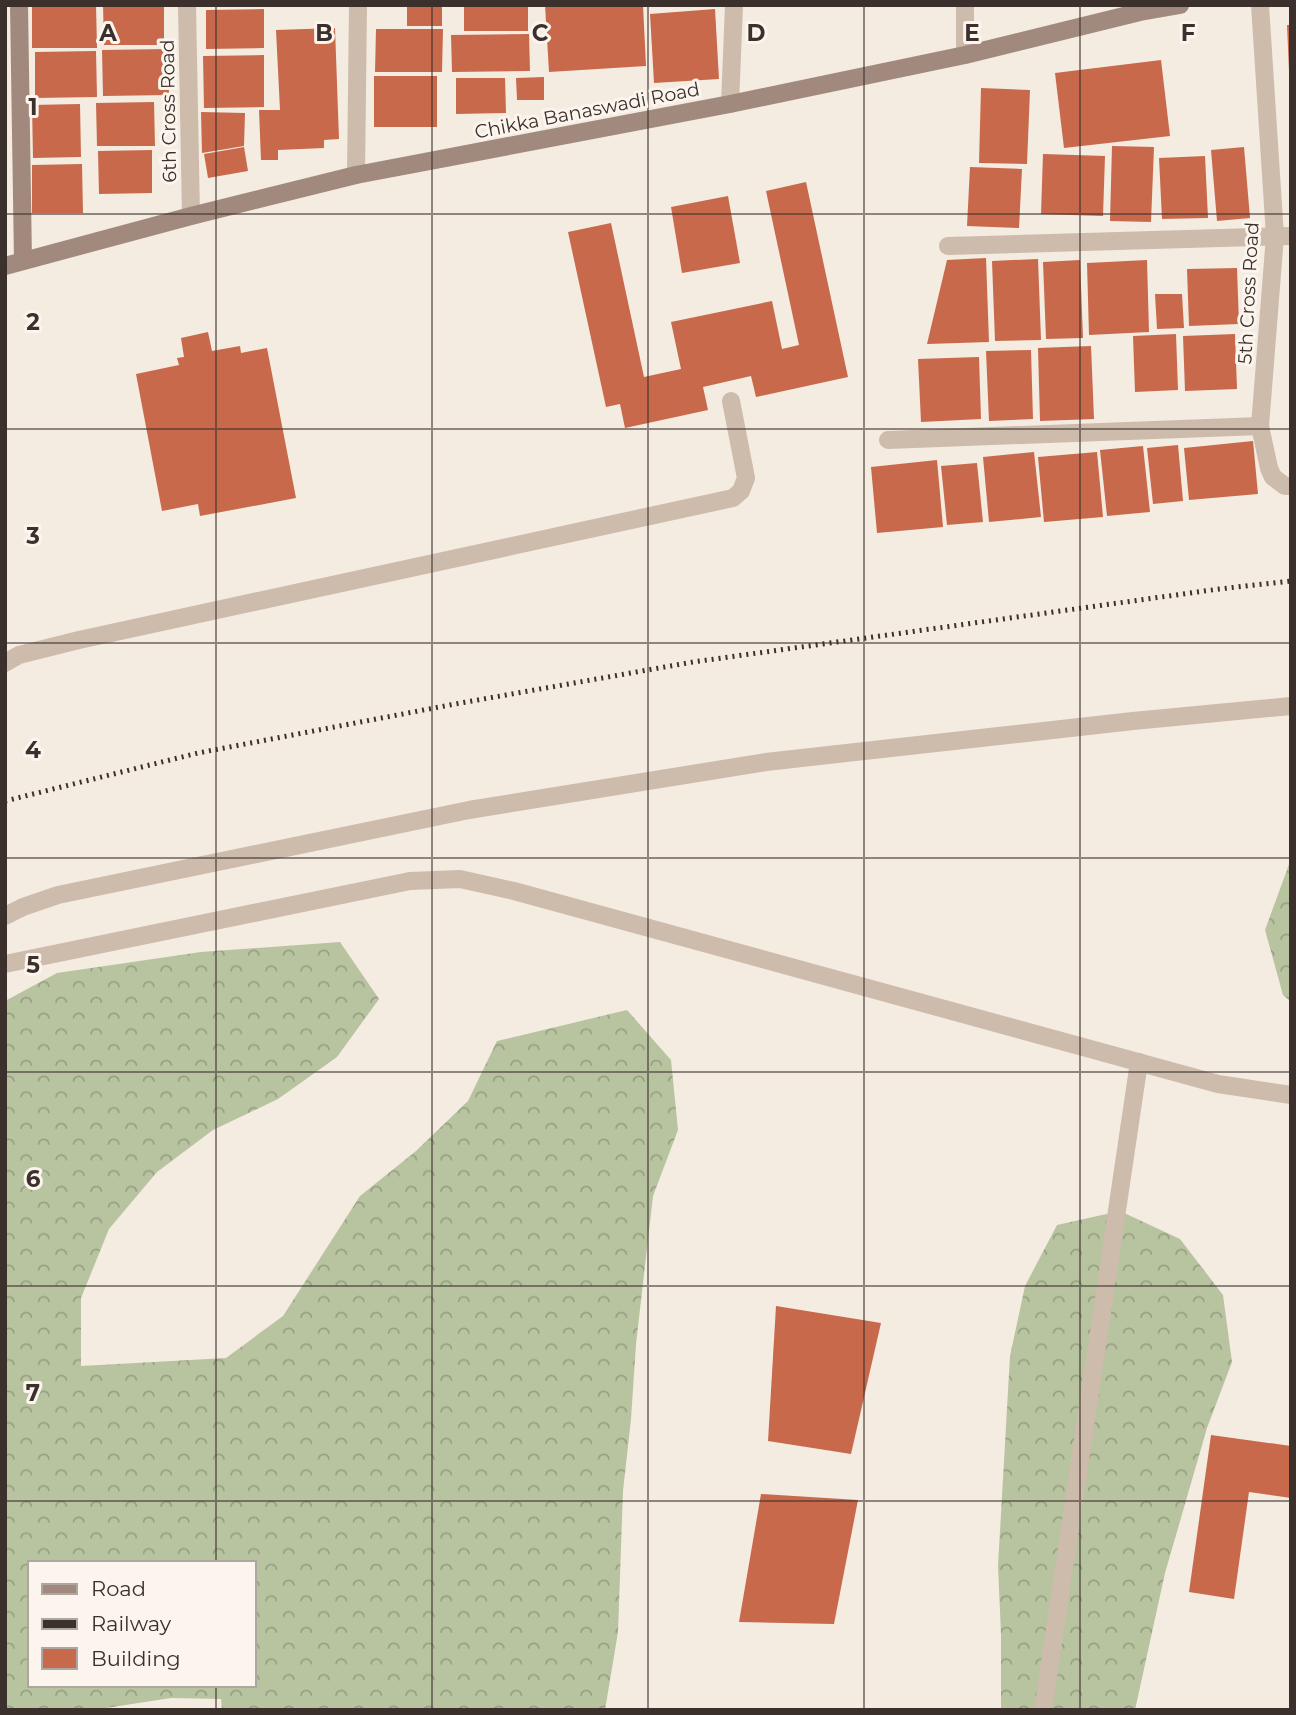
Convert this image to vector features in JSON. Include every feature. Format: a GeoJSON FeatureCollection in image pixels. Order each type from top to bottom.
{"type":"FeatureCollection","features":[{"type":"Feature","properties":{"kind":"main road"},"geometry":{"type":"LineString","coordinates":[[14,263],[19,5]]}},
{"type":"Feature","properties":{"kind":"main road","name":"Chikka Banaswadi Road"},"geometry":{"type":"LineString","coordinates":[[14,263],[356,175],[730,104],[965,55],[1140,9],[1180,5]]}},
{"type":"Feature","properties":{"kind":"street","name":"6th Cross Road"},"geometry":{"type":"LineString","coordinates":[[187,5],[191,216]]}},
{"type":"Feature","properties":{"kind":"street"},"geometry":{"type":"LineString","coordinates":[[356,175],[358,5]]}},
{"type":"Feature","properties":{"kind":"street"},"geometry":{"type":"LineString","coordinates":[[730,104],[734,5]]}},
{"type":"Feature","properties":{"kind":"street"},"geometry":{"type":"LineString","coordinates":[[965,5],[965,55]]}},
{"type":"Feature","properties":{"kind":"street","name":"5th Cross Road"},"geometry":{"type":"LineString","coordinates":[[1260,5],[1283,236],[1261,426],[1273,477],[1284,486],[1291,486]]}},
{"type":"Feature","properties":{"kind":"street"},"geometry":{"type":"LineString","coordinates":[[948,246],[1283,236]]}},
{"type":"Feature","properties":{"kind":"street"},"geometry":{"type":"LineString","coordinates":[[5,663],[19,655],[79,640],[733,498],[741,491],[747,478],[731,401]]}},
{"type":"Feature","properties":{"kind":"street"},"geometry":{"type":"LineString","coordinates":[[888,440],[1261,426]]}},
{"type":"Feature","properties":{"kind":"street"},"geometry":{"type":"LineString","coordinates":[[5,916],[58,895],[468,810],[766,762],[1291,706]]}},
{"type":"Feature","properties":{"kind":"street"},"geometry":{"type":"LineString","coordinates":[[5,964],[411,881],[460,879],[540,898],[1218,1084],[1291,1095]]}},
{"type":"Feature","properties":{"kind":"street"},"geometry":{"type":"LineString","coordinates":[[1043,1710],[1139,1062]]}},
{"type":"Feature","properties":{"kind":"green space"},"geometry":{"type":"Polygon","coordinates":[[[1291,859],[1291,1002],[1283,995],[1265,930],[1291,859]]]}},
{"type":"Feature","properties":{"kind":"green space"},"geometry":{"type":"Polygon","coordinates":[[[340,942],[379,999],[337,1057],[278,1099],[213,1130],[157,1172],[109,1229],[81,1298],[81,1366],[226,1358],[283,1316],[360,1196],[416,1151],[468,1101],[497,1041],[627,1010],[671,1060],[678,1130],[653,1196],[623,1491],[618,1632],[605,1710],[222,1710],[221,1699],[171,1698],[93,1710],[5,1710],[5,1001],[57,973],[201,952],[340,942]]]}},
{"type":"Feature","properties":{"kind":"green space"},"geometry":{"type":"Polygon","coordinates":[[[1120,1211],[1180,1239],[1223,1295],[1232,1362],[1207,1428],[1165,1573],[1135,1710],[1001,1710],[998,1566],[1010,1356],[1025,1286],[1057,1225],[1120,1211]]]}},
{"type":"Feature","properties":{"kind":"building"},"geometry":{"type":"Polygon","coordinates":[[[32,5],[96,5],[97,48],[32,48],[32,5]]]}},
{"type":"Feature","properties":{"kind":"building"},"geometry":{"type":"Polygon","coordinates":[[[103,5],[164,5],[164,45],[104,45],[103,5]]]}},
{"type":"Feature","properties":{"kind":"building"},"geometry":{"type":"Polygon","coordinates":[[[407,5],[442,5],[442,26],[407,26],[407,5]]]}},
{"type":"Feature","properties":{"kind":"building"},"geometry":{"type":"Polygon","coordinates":[[[464,5],[528,5],[528,31],[464,31],[464,5]]]}},
{"type":"Feature","properties":{"kind":"building"},"geometry":{"type":"Polygon","coordinates":[[[545,5],[643,5],[646,66],[549,72],[545,5]]]}},
{"type":"Feature","properties":{"kind":"building"},"geometry":{"type":"Polygon","coordinates":[[[264,9],[264,48],[206,49],[206,10],[264,9]]]}},
{"type":"Feature","properties":{"kind":"building"},"geometry":{"type":"Polygon","coordinates":[[[715,9],[719,79],[654,83],[650,14],[715,9]]]}},
{"type":"Feature","properties":{"kind":"building"},"geometry":{"type":"Polygon","coordinates":[[[1287,25],[1291,25],[1291,71],[1289,71],[1287,25]]]}},
{"type":"Feature","properties":{"kind":"building"},"geometry":{"type":"Polygon","coordinates":[[[335,28],[339,139],[324,140],[324,148],[278,150],[278,160],[261,160],[259,110],[280,110],[276,30],[335,28]]]}},
{"type":"Feature","properties":{"kind":"building"},"geometry":{"type":"Polygon","coordinates":[[[376,29],[443,29],[442,72],[375,72],[376,29]]]}},
{"type":"Feature","properties":{"kind":"building"},"geometry":{"type":"Polygon","coordinates":[[[529,34],[530,71],[452,72],[451,35],[529,34]]]}},
{"type":"Feature","properties":{"kind":"building"},"geometry":{"type":"Polygon","coordinates":[[[168,49],[169,95],[103,96],[102,50],[168,49]]]}},
{"type":"Feature","properties":{"kind":"building"},"geometry":{"type":"Polygon","coordinates":[[[96,51],[97,97],[35,98],[35,52],[96,51]]]}},
{"type":"Feature","properties":{"kind":"building"},"geometry":{"type":"Polygon","coordinates":[[[264,55],[264,107],[204,108],[203,56],[264,55]]]}},
{"type":"Feature","properties":{"kind":"building"},"geometry":{"type":"Polygon","coordinates":[[[1161,60],[1170,136],[1064,148],[1055,73],[1161,60]]]}},
{"type":"Feature","properties":{"kind":"building"},"geometry":{"type":"Polygon","coordinates":[[[374,76],[437,76],[437,127],[374,127],[374,76]]]}},
{"type":"Feature","properties":{"kind":"building"},"geometry":{"type":"Polygon","coordinates":[[[544,77],[544,100],[517,100],[516,78],[544,77]]]}},
{"type":"Feature","properties":{"kind":"building"},"geometry":{"type":"Polygon","coordinates":[[[456,78],[505,78],[506,113],[456,114],[456,78]]]}},
{"type":"Feature","properties":{"kind":"building"},"geometry":{"type":"Polygon","coordinates":[[[981,88],[1030,90],[1027,164],[979,163],[981,88]]]}},
{"type":"Feature","properties":{"kind":"building"},"geometry":{"type":"Polygon","coordinates":[[[154,102],[155,146],[97,146],[96,103],[154,102]]]}},
{"type":"Feature","properties":{"kind":"building"},"geometry":{"type":"Polygon","coordinates":[[[80,104],[81,157],[33,158],[32,105],[80,104]]]}},
{"type":"Feature","properties":{"kind":"building"},"geometry":{"type":"Polygon","coordinates":[[[201,112],[245,113],[244,146],[202,153],[201,112]]]}},
{"type":"Feature","properties":{"kind":"building"},"geometry":{"type":"Polygon","coordinates":[[[1112,146],[1154,147],[1151,222],[1110,221],[1112,146]]]}},
{"type":"Feature","properties":{"kind":"building"},"geometry":{"type":"Polygon","coordinates":[[[244,147],[248,171],[208,178],[204,154],[244,147]]]}},
{"type":"Feature","properties":{"kind":"building"},"geometry":{"type":"Polygon","coordinates":[[[1244,147],[1250,218],[1217,221],[1211,150],[1244,147]]]}},
{"type":"Feature","properties":{"kind":"building"},"geometry":{"type":"Polygon","coordinates":[[[152,150],[152,193],[99,194],[98,151],[152,150]]]}},
{"type":"Feature","properties":{"kind":"building"},"geometry":{"type":"Polygon","coordinates":[[[1043,154],[1105,156],[1103,216],[1041,214],[1043,154]]]}},
{"type":"Feature","properties":{"kind":"building"},"geometry":{"type":"Polygon","coordinates":[[[1205,156],[1208,218],[1162,219],[1159,158],[1205,156]]]}},
{"type":"Feature","properties":{"kind":"building"},"geometry":{"type":"Polygon","coordinates":[[[82,164],[83,213],[32,213],[32,165],[82,164]]]}},
{"type":"Feature","properties":{"kind":"building"},"geometry":{"type":"Polygon","coordinates":[[[970,167],[1022,169],[1019,228],[967,226],[970,167]]]}},
{"type":"Feature","properties":{"kind":"building"},"geometry":{"type":"Polygon","coordinates":[[[806,182],[848,377],[756,397],[751,376],[703,387],[708,410],[625,428],[620,404],[606,407],[568,232],[611,223],[644,377],[681,369],[671,322],[772,301],[782,349],[799,345],[766,191],[806,182]]]}},
{"type":"Feature","properties":{"kind":"building"},"geometry":{"type":"Polygon","coordinates":[[[728,196],[740,263],[682,273],[671,207],[728,196]]]}},
{"type":"Feature","properties":{"kind":"building"},"geometry":{"type":"Polygon","coordinates":[[[986,258],[989,342],[927,344],[947,260],[986,258]]]}},
{"type":"Feature","properties":{"kind":"building"},"geometry":{"type":"Polygon","coordinates":[[[1038,259],[1041,340],[995,341],[992,261],[1038,259]]]}},
{"type":"Feature","properties":{"kind":"building"},"geometry":{"type":"Polygon","coordinates":[[[1080,260],[1083,338],[1046,339],[1043,262],[1080,260]]]}},
{"type":"Feature","properties":{"kind":"building"},"geometry":{"type":"Polygon","coordinates":[[[1147,260],[1149,332],[1089,335],[1087,263],[1147,260]]]}},
{"type":"Feature","properties":{"kind":"building"},"geometry":{"type":"Polygon","coordinates":[[[1237,268],[1239,324],[1189,326],[1187,269],[1237,268]]]}},
{"type":"Feature","properties":{"kind":"building"},"geometry":{"type":"Polygon","coordinates":[[[1155,294],[1182,294],[1184,328],[1157,329],[1155,294]]]}},
{"type":"Feature","properties":{"kind":"building"},"geometry":{"type":"Polygon","coordinates":[[[208,332],[212,351],[240,346],[241,353],[267,348],[296,498],[200,516],[198,504],[162,511],[136,374],[179,365],[177,358],[184,357],[181,338],[208,332]]]}},
{"type":"Feature","properties":{"kind":"building"},"geometry":{"type":"Polygon","coordinates":[[[1176,334],[1178,390],[1135,392],[1133,336],[1176,334]]]}},
{"type":"Feature","properties":{"kind":"building"},"geometry":{"type":"Polygon","coordinates":[[[1235,334],[1237,389],[1185,391],[1183,336],[1235,334]]]}},
{"type":"Feature","properties":{"kind":"building"},"geometry":{"type":"Polygon","coordinates":[[[1091,346],[1094,419],[1040,421],[1038,348],[1091,346]]]}},
{"type":"Feature","properties":{"kind":"building"},"geometry":{"type":"Polygon","coordinates":[[[1031,350],[1033,419],[989,421],[986,351],[1031,350]]]}},
{"type":"Feature","properties":{"kind":"building"},"geometry":{"type":"Polygon","coordinates":[[[979,357],[981,419],[921,422],[918,359],[979,357]]]}},
{"type":"Feature","properties":{"kind":"building"},"geometry":{"type":"Polygon","coordinates":[[[1253,441],[1258,494],[1189,500],[1184,448],[1253,441]]]}},
{"type":"Feature","properties":{"kind":"building"},"geometry":{"type":"Polygon","coordinates":[[[1178,445],[1183,501],[1153,504],[1147,448],[1178,445]]]}},
{"type":"Feature","properties":{"kind":"building"},"geometry":{"type":"Polygon","coordinates":[[[1143,446],[1150,512],[1107,516],[1100,450],[1143,446]]]}},
{"type":"Feature","properties":{"kind":"building"},"geometry":{"type":"Polygon","coordinates":[[[1034,452],[1041,517],[989,522],[983,457],[1034,452]]]}},
{"type":"Feature","properties":{"kind":"building"},"geometry":{"type":"Polygon","coordinates":[[[1097,452],[1103,517],[1044,522],[1038,457],[1097,452]]]}},
{"type":"Feature","properties":{"kind":"building"},"geometry":{"type":"Polygon","coordinates":[[[937,460],[943,527],[877,533],[871,467],[937,460]]]}},
{"type":"Feature","properties":{"kind":"building"},"geometry":{"type":"Polygon","coordinates":[[[977,463],[983,522],[947,525],[941,466],[977,463]]]}},
{"type":"Feature","properties":{"kind":"building"},"geometry":{"type":"Polygon","coordinates":[[[776,1306],[881,1323],[851,1454],[768,1441],[776,1306]]]}},
{"type":"Feature","properties":{"kind":"building"},"geometry":{"type":"Polygon","coordinates":[[[1211,1435],[1291,1446],[1291,1498],[1249,1492],[1234,1599],[1189,1592],[1211,1435]]]}},
{"type":"Feature","properties":{"kind":"building"},"geometry":{"type":"Polygon","coordinates":[[[761,1494],[858,1500],[834,1624],[739,1622],[761,1494]]]}},
{"type":"Feature","properties":{"kind":"railway"},"geometry":{"type":"LineString","coordinates":[[5,801],[198,753],[693,662],[1291,581]]}}]}
